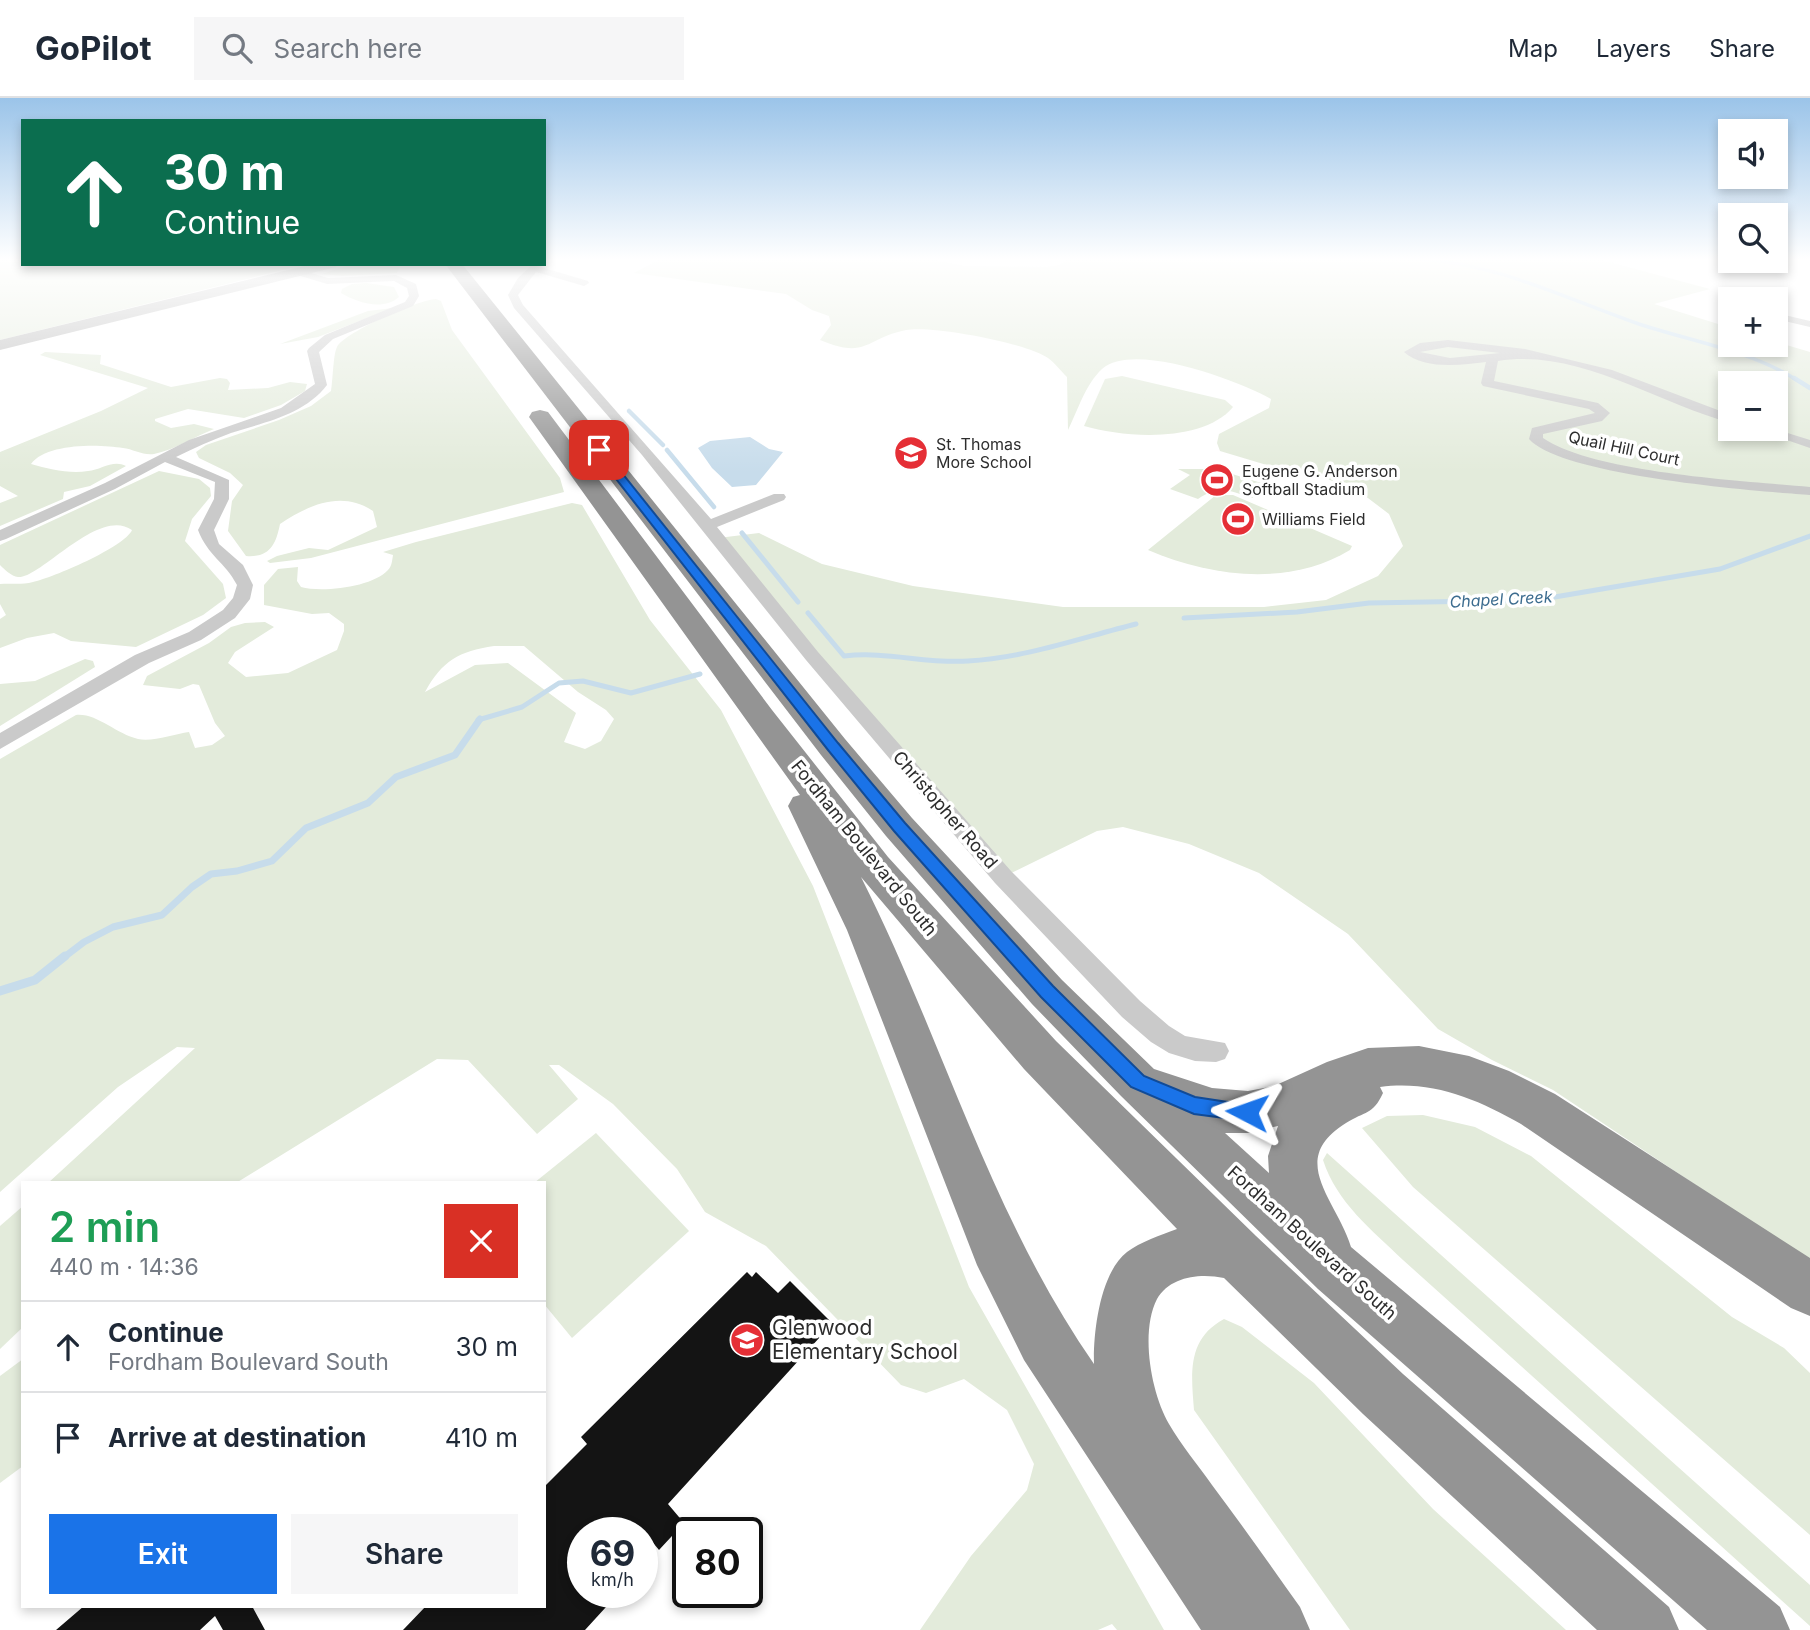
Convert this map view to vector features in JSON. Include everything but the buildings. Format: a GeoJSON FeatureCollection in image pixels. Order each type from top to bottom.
{"type":"FeatureCollection","features":[{"type":"Feature","properties":{"kind":"highway","name":"Fordham Boulevard South"},"geometry":{"type":"LineString","coordinates":[[505,330],[833,747],[899,827],[1047,992],[1137,1082],[1338,1270],[1752,1626]]}},
{"type":"Feature","properties":{"kind":"highway","name":"Fordham Boulevard South"},"geometry":{"type":"LineString","coordinates":[[530,403],[760,717],[874,867],[1040,1055],[1237,1254],[1383,1394],[1646,1630]]}},
{"type":"Feature","properties":{"kind":"highway"},"geometry":{"type":"LineString","coordinates":[[760,717],[867,930],[995,1247],[1044,1340],[1239,1630]]}},
{"type":"Feature","properties":{"kind":"highway"},"geometry":{"type":"LineString","coordinates":[[1137,1082],[1194,1106],[1247,1112],[1278,1105],[1346,1075],[1381,1066],[1428,1067],[1466,1075],[1502,1088],[1538,1109],[1810,1289]]}},
{"type":"Feature","properties":{"kind":"highway"},"geometry":{"type":"LineString","coordinates":[[1338,1270],[1293,1178],[1290,1162],[1294,1141],[1318,1116],[1352,1097],[1384,1086],[1424,1085],[1488,1103],[1521,1121],[1810,1314]]}},
{"type":"Feature","properties":{"kind":"highway"},"geometry":{"type":"LineString","coordinates":[[1237,1254],[1205,1248],[1183,1252],[1145,1271],[1131,1292],[1121,1336],[1124,1379],[1144,1441],[1277,1630]]}},
{"type":"Feature","properties":{"kind":"street"},"geometry":{"type":"LineString","coordinates":[[0,345],[59,330]]}},
{"type":"Feature","properties":{"kind":"street"},"geometry":{"type":"LineString","coordinates":[[0,536],[110,486],[212,435],[287,409],[307,398],[321,385],[313,351],[329,337],[345,330]]}},
{"type":"Feature","properties":{"kind":"street","name":"Christopher Road"},"geometry":{"type":"LineString","coordinates":[[540,330],[779,612],[812,656],[1003,877],[1131,1009],[1160,1034],[1195,1051],[1216,1051]]}},
{"type":"Feature","properties":{"kind":"street"},"geometry":{"type":"LineString","coordinates":[[1525,354],[1439,360],[1418,357],[1410,352],[1416,347],[1453,344],[1525,354],[1621,377],[1718,414]]}},
{"type":"Feature","properties":{"kind":"street","name":"Quail Hill Court"},"geometry":{"type":"LineString","coordinates":[[1493,358],[1487,383],[1593,406],[1604,413],[1597,418],[1538,431],[1535,436],[1543,447],[1570,456],[1670,477],[1810,491]]}},
{"type":"Feature","properties":{"kind":"street"},"geometry":{"type":"LineString","coordinates":[[1788,437],[1810,444]]}},
{"type":"Feature","properties":{"kind":"street"},"geometry":{"type":"LineString","coordinates":[[0,742],[142,659],[215,624],[229,614],[241,599],[245,585],[237,569],[212,545],[206,530],[225,488],[222,480],[164,457]]}},
{"type":"Feature","properties":{"kind":"street"},"geometry":{"type":"LineString","coordinates":[[707,526],[779,497]]}},
{"type":"Feature","properties":{"kind":"green space"},"geometry":{"type":"Polygon","coordinates":[[[0,330],[38,330],[0,340],[0,330]]]}},
{"type":"Feature","properties":{"kind":"green space"},"geometry":{"type":"Polygon","coordinates":[[[316,330],[335,330],[318,337],[280,344],[316,330]]]}},
{"type":"Feature","properties":{"kind":"green space"},"geometry":{"type":"Polygon","coordinates":[[[358,330],[452,330],[560,478],[564,492],[311,558],[270,563],[267,561],[309,548],[328,550],[377,527],[373,511],[361,505],[325,502],[280,524],[274,543],[266,552],[246,556],[228,531],[232,501],[243,485],[230,473],[199,458],[196,452],[206,445],[311,406],[331,391],[337,347],[358,330]]]}},
{"type":"Feature","properties":{"kind":"green space"},"geometry":{"type":"Polygon","coordinates":[[[827,330],[904,330],[857,348],[836,346],[820,340],[827,330]]]}},
{"type":"Feature","properties":{"kind":"green space"},"geometry":{"type":"Polygon","coordinates":[[[939,330],[1718,330],[1718,357],[1788,357],[1788,346],[1810,352],[1810,1261],[1553,1090],[1438,1029],[1348,934],[1259,873],[1189,844],[1123,827],[1097,831],[1003,877],[718,538],[759,533],[822,564],[913,586],[1063,607],[1264,607],[1326,600],[1378,576],[1403,546],[1389,514],[1360,492],[1320,476],[1270,466],[1220,451],[1217,443],[1219,434],[1269,408],[1271,399],[1256,391],[1212,374],[1161,361],[1137,359],[1117,362],[1102,369],[1091,382],[1068,430],[1067,377],[1051,360],[1037,352],[1001,341],[939,330]]]}},
{"type":"Feature","properties":{"kind":"green space"},"geometry":{"type":"Polygon","coordinates":[[[45,352],[101,355],[100,364],[171,387],[220,378],[227,379],[230,383],[228,390],[268,388],[290,382],[307,384],[305,391],[281,405],[244,418],[188,409],[155,419],[171,428],[194,424],[214,429],[162,452],[146,454],[123,448],[87,446],[48,452],[31,464],[74,472],[116,464],[126,466],[90,486],[64,492],[63,499],[0,526],[0,503],[18,496],[0,486],[0,452],[101,411],[148,388],[40,355],[45,352]]]}},
{"type":"Feature","properties":{"kind":"green space"},"geometry":{"type":"Polygon","coordinates":[[[1122,376],[1225,400],[1233,407],[1220,419],[1183,432],[1141,435],[1084,426],[1105,379],[1122,376]]]}},
{"type":"Feature","properties":{"kind":"green space","name":"Eugene G. Anderson Softball Stadium"},"geometry":{"type":"Polygon","coordinates":[[[1178,469],[1216,469],[1271,486],[1252,498],[1218,490],[1198,499],[1170,489],[1190,475],[1178,469]]]}},
{"type":"Feature","properties":{"kind":"green space"},"geometry":{"type":"Polygon","coordinates":[[[159,471],[199,479],[210,488],[211,496],[192,519],[185,541],[223,584],[226,598],[203,615],[136,647],[71,641],[54,633],[27,638],[0,648],[0,619],[6,615],[0,604],[0,584],[29,583],[56,575],[103,553],[127,537],[132,530],[119,525],[103,528],[71,545],[28,575],[18,577],[0,565],[0,545],[159,471]]]}},
{"type":"Feature","properties":{"kind":"green space","name":"Williams Field"},"geometry":{"type":"Polygon","coordinates":[[[1216,495],[1233,495],[1352,546],[1350,550],[1326,562],[1302,569],[1250,574],[1198,567],[1148,550],[1216,495]]]}},
{"type":"Feature","properties":{"kind":"green space"},"geometry":{"type":"Polygon","coordinates":[[[572,503],[582,505],[650,620],[721,710],[813,886],[969,1287],[1164,1630],[1117,1630],[1112,1624],[1098,1630],[920,1630],[971,1556],[1027,1490],[1034,1464],[1007,1410],[964,1379],[926,1393],[901,1385],[766,1246],[705,1212],[677,1169],[613,1104],[559,1065],[549,1065],[578,1099],[537,1134],[468,1060],[437,1059],[239,1181],[50,1181],[195,1048],[177,1047],[118,1087],[0,1192],[0,759],[76,715],[99,720],[138,739],[157,739],[189,732],[195,748],[212,745],[225,736],[215,723],[199,685],[193,684],[180,689],[143,685],[147,676],[209,643],[231,627],[245,623],[265,622],[274,627],[235,652],[228,663],[246,677],[288,673],[337,650],[344,624],[329,613],[312,614],[264,605],[264,585],[278,569],[298,567],[297,581],[301,587],[310,589],[334,589],[371,581],[381,576],[392,563],[393,555],[383,552],[572,503]],[[494,646],[471,651],[453,659],[438,672],[425,692],[475,665],[508,663],[576,713],[564,742],[585,749],[601,741],[614,719],[606,710],[578,692],[524,646],[494,646]]]}},
{"type":"Feature","properties":{"kind":"green space"},"geometry":{"type":"Polygon","coordinates":[[[85,659],[93,661],[95,667],[0,726],[0,684],[35,681],[85,659]]]}},
{"type":"Feature","properties":{"kind":"green space"},"geometry":{"type":"Polygon","coordinates":[[[1423,1115],[1475,1127],[1531,1156],[1732,1317],[1784,1348],[1810,1373],[1810,1535],[1413,1187],[1362,1128],[1387,1116],[1423,1115]]]}},
{"type":"Feature","properties":{"kind":"green space"},"geometry":{"type":"Polygon","coordinates":[[[596,1133],[689,1231],[572,1338],[546,1306],[546,1181],[536,1181],[596,1133]]]}},
{"type":"Feature","properties":{"kind":"green space"},"geometry":{"type":"Polygon","coordinates":[[[1327,1153],[1810,1585],[1810,1626],[1368,1227],[1337,1190],[1323,1160],[1327,1153]]]}},
{"type":"Feature","properties":{"kind":"green space"},"geometry":{"type":"Polygon","coordinates":[[[21,1208],[21,1329],[0,1349],[0,1226],[21,1208]]]}},
{"type":"Feature","properties":{"kind":"green space"},"geometry":{"type":"Polygon","coordinates":[[[1224,1319],[1242,1327],[1314,1383],[1433,1509],[1566,1630],[1350,1630],[1194,1410],[1192,1370],[1197,1347],[1203,1336],[1224,1319]]]}},
{"type":"Feature","properties":{"kind":"green space"},"geometry":{"type":"Polygon","coordinates":[[[21,1360],[21,1467],[0,1483],[0,1376],[21,1360]]]}},
{"type":"Feature","properties":{"kind":"water"},"geometry":{"type":"Polygon","coordinates":[[[750,437],[769,449],[783,452],[756,485],[732,487],[712,468],[698,448],[710,441],[750,437]]]}},
{"type":"Feature","properties":{"kind":"waterway"},"geometry":{"type":"LineString","coordinates":[[1661,330],[1759,361],[1797,380]]}},
{"type":"Feature","properties":{"kind":"waterway"},"geometry":{"type":"LineString","coordinates":[[1794,378],[1810,388]]}},
{"type":"Feature","properties":{"kind":"waterway"},"geometry":{"type":"LineString","coordinates":[[629,411],[663,445]]}},
{"type":"Feature","properties":{"kind":"waterway"},"geometry":{"type":"LineString","coordinates":[[667,450],[714,507]]}},
{"type":"Feature","properties":{"kind":"waterway"},"geometry":{"type":"LineString","coordinates":[[742,533],[798,602]]}},
{"type":"Feature","properties":{"kind":"waterway","name":"Chapel Creek"},"geometry":{"type":"LineString","coordinates":[[1184,618],[1297,612],[1369,603],[1537,600],[1720,569],[1810,536]]}},
{"type":"Feature","properties":{"kind":"waterway","name":"Chapel Creek"},"geometry":{"type":"LineString","coordinates":[[808,613],[844,656],[876,655],[937,661],[968,661],[1010,656],[1136,624]]}},
{"type":"Feature","properties":{"kind":"waterway","name":"Chapel Creek"},"geometry":{"type":"LineString","coordinates":[[480,720],[522,707],[559,683],[583,681],[631,693],[700,674]]}},
{"type":"Feature","properties":{"kind":"waterway","name":"Chapel Creek"},"geometry":{"type":"LineString","coordinates":[[63,958],[84,942],[113,927],[162,915],[192,887],[211,874],[237,871],[272,861],[306,828],[368,803],[396,777],[455,755],[480,720]]}},
{"type":"Feature","properties":{"kind":"waterway","name":"Chapel Creek"},"geometry":{"type":"LineString","coordinates":[[0,991],[35,980],[65,956]]}},
{"type":"Feature","properties":{"kind":"place","name":"St. Thomas More School"},"geometry":{"type":"Point","coordinates":[911,453]}},
{"type":"Feature","properties":{"kind":"place","name":"Eugene G. Anderson Softball Stadium"},"geometry":{"type":"Point","coordinates":[1217,480]}},
{"type":"Feature","properties":{"kind":"place","name":"Williams Field"},"geometry":{"type":"Point","coordinates":[1238,519]}},
{"type":"Feature","properties":{"kind":"place","name":"Glenwood Elementary School"},"geometry":{"type":"Point","coordinates":[747,1340]}},
{"type":"Feature","properties":{"kind":"route"},"geometry":{"type":"LineString","coordinates":[[599,450],[899,827],[1047,992],[1137,1082],[1194,1106],[1228,1112],[1247,1112]]}}]}
